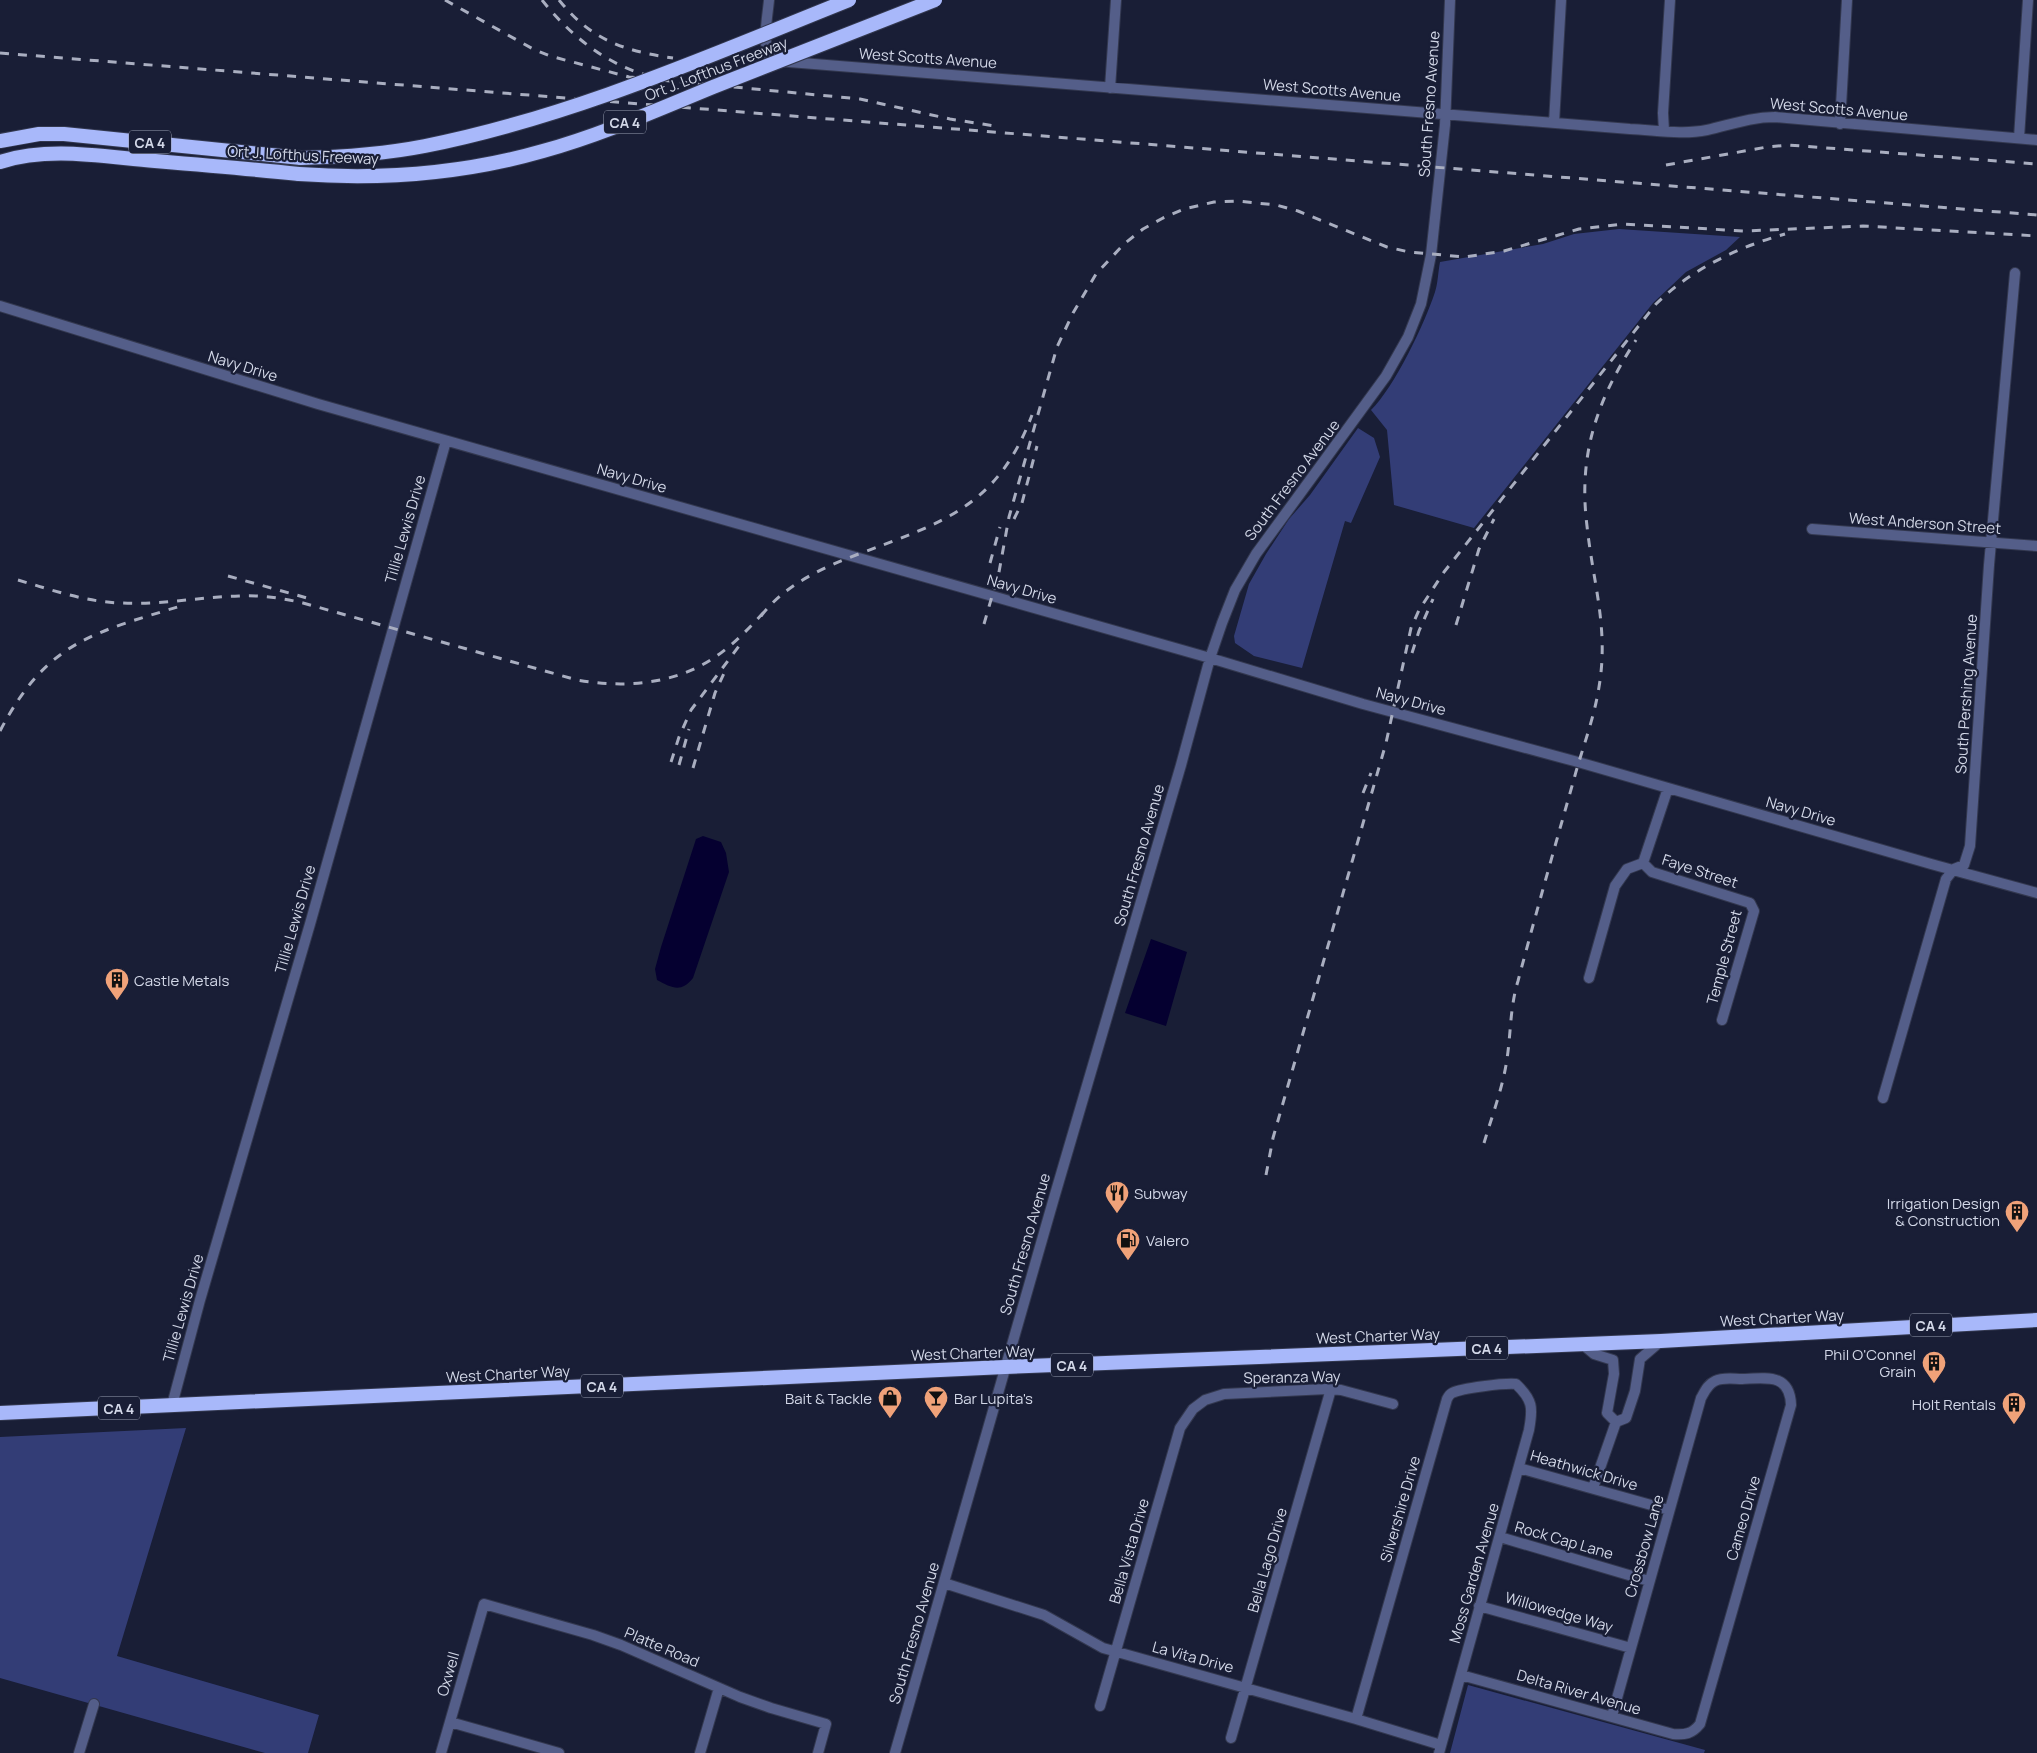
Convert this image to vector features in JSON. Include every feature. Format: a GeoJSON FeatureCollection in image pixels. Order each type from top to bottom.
{"type":"FeatureCollection","features":[{"type":"Feature","properties":{"kind":"highway","name":"Ort J. Lofthus Freeway"},"geometry":{"type":"LineString","coordinates":[[0,141],[39,134],[64,134],[301,158],[362,155],[400,150],[454,140],[520,122],[659,75],[849,0]]}},
{"type":"Feature","properties":{"kind":"highway","name":"Ort J. Lofthus Freeway"},"geometry":{"type":"LineString","coordinates":[[0,162],[29,155],[50,154],[299,174],[361,177],[422,174],[483,165],[544,151],[602,131],[935,0]]}},
{"type":"Feature","properties":{"kind":"highway","name":"West Charter Way"},"geometry":{"type":"LineString","coordinates":[[0,1413],[1005,1367],[1661,1341],[2037,1320]]}},
{"type":"Feature","properties":{"kind":"street","name":"West Scotts Avenue"},"geometry":{"type":"LineString","coordinates":[[769,0],[766,48],[773,60],[789,62],[1664,131],[1706,130],[1757,117],[2037,140]]}},
{"type":"Feature","properties":{"kind":"street"},"geometry":{"type":"LineString","coordinates":[[1110,88],[1116,0]]}},
{"type":"Feature","properties":{"kind":"street","name":"South Fresno Avenue"},"geometry":{"type":"LineString","coordinates":[[895,1753],[1005,1367],[1181,765],[1210,658],[1235,590],[1256,554],[1386,376],[1408,337],[1421,304],[1431,255],[1445,115],[1450,0]]}},
{"type":"Feature","properties":{"kind":"street"},"geometry":{"type":"LineString","coordinates":[[1554,123],[1561,0]]}},
{"type":"Feature","properties":{"kind":"street"},"geometry":{"type":"LineString","coordinates":[[1664,131],[1663,113],[1670,0]]}},
{"type":"Feature","properties":{"kind":"street"},"geometry":{"type":"LineString","coordinates":[[1840,124],[1847,0]]}},
{"type":"Feature","properties":{"kind":"street"},"geometry":{"type":"LineString","coordinates":[[2019,138],[2028,0]]}},
{"type":"Feature","properties":{"kind":"street","name":"South Pershing Avenue"},"geometry":{"type":"LineString","coordinates":[[1883,1098],[1946,879],[1954,869],[1964,864],[1970,846],[1992,544],[2015,273]]}},
{"type":"Feature","properties":{"kind":"street","name":"Navy Drive"},"geometry":{"type":"LineString","coordinates":[[0,306],[318,404],[446,441],[1210,658],[1363,704],[2037,893]]}},
{"type":"Feature","properties":{"kind":"street","name":"Tillie Lewis Drive"},"geometry":{"type":"LineString","coordinates":[[172,1405],[200,1300],[310,924],[446,441]]}},
{"type":"Feature","properties":{"kind":"street","name":"West Anderson Street"},"geometry":{"type":"LineString","coordinates":[[1812,529],[2037,546]]}},
{"type":"Feature","properties":{"kind":"street"},"geometry":{"type":"LineString","coordinates":[[1589,978],[1616,886],[1628,869],[1642,863],[1668,788]]}},
{"type":"Feature","properties":{"kind":"street","name":"Faye Street"},"geometry":{"type":"LineString","coordinates":[[1642,863],[1652,872],[1750,903]]}},
{"type":"Feature","properties":{"kind":"street","name":"Temple Street"},"geometry":{"type":"LineString","coordinates":[[1722,1020],[1754,911],[1750,903]]}},
{"type":"Feature","properties":{"kind":"street"},"geometry":{"type":"LineString","coordinates":[[1593,1488],[1616,1422],[1626,1418],[1635,1392],[1640,1359],[1661,1341]]}},
{"type":"Feature","properties":{"kind":"street"},"geometry":{"type":"LineString","coordinates":[[1582,1344],[1594,1354],[1612,1360],[1614,1374],[1607,1414],[1616,1422]]}},
{"type":"Feature","properties":{"kind":"street","name":"Cameo Drive"},"geometry":{"type":"LineString","coordinates":[[1689,1734],[1700,1724],[1791,1405],[1791,1394],[1786,1387],[1780,1381],[1770,1378],[1718,1380],[1708,1385]]}},
{"type":"Feature","properties":{"kind":"street","name":"Silvershire Drive"},"geometry":{"type":"LineString","coordinates":[[1356,1719],[1446,1399],[1451,1394],[1461,1390],[1508,1383],[1516,1384],[1530,1401]]}},
{"type":"Feature","properties":{"kind":"street","name":"Crossbow Lane"},"geometry":{"type":"LineString","coordinates":[[1612,1716],[1701,1398],[1708,1385]]}},
{"type":"Feature","properties":{"kind":"street","name":"Speranza Way"},"geometry":{"type":"LineString","coordinates":[[1193,1409],[1205,1400],[1224,1394],[1331,1389],[1393,1404]]}},
{"type":"Feature","properties":{"kind":"street","name":"Bella Lago Drive"},"geometry":{"type":"LineString","coordinates":[[1231,1738],[1331,1389]]}},
{"type":"Feature","properties":{"kind":"street","name":"Moss Garden Avenue"},"geometry":{"type":"LineString","coordinates":[[1440,1749],[1519,1468],[1532,1413],[1530,1401]]}},
{"type":"Feature","properties":{"kind":"street","name":"Bella Vista Drive"},"geometry":{"type":"LineString","coordinates":[[1100,1706],[1180,1428],[1193,1409]]}},
{"type":"Feature","properties":{"kind":"street","name":"Heathwick Drive"},"geometry":{"type":"LineString","coordinates":[[1519,1468],[1669,1510]]}},
{"type":"Feature","properties":{"kind":"street","name":"Rock Cap Lane"},"geometry":{"type":"LineString","coordinates":[[1500,1537],[1649,1581]]}},
{"type":"Feature","properties":{"kind":"street","name":"La Vita Drive"},"geometry":{"type":"LineString","coordinates":[[944,1583],[1044,1615],[1102,1648],[1356,1719],[1440,1749]]}},
{"type":"Feature","properties":{"kind":"street","name":"Platte Road"},"geometry":{"type":"LineString","coordinates":[[484,1604],[614,1642],[719,1688],[771,1708],[826,1724],[818,1753]]}},
{"type":"Feature","properties":{"kind":"street","name":"Oxwell"},"geometry":{"type":"LineString","coordinates":[[441,1753],[484,1604]]}},
{"type":"Feature","properties":{"kind":"street","name":"Willowedge Way"},"geometry":{"type":"LineString","coordinates":[[1480,1606],[1631,1648]]}},
{"type":"Feature","properties":{"kind":"street","name":"Delta River Avenue"},"geometry":{"type":"LineString","coordinates":[[1461,1675],[1673,1734],[1689,1734]]}},
{"type":"Feature","properties":{"kind":"street"},"geometry":{"type":"LineString","coordinates":[[700,1753],[719,1688]]}},
{"type":"Feature","properties":{"kind":"street"},"geometry":{"type":"LineString","coordinates":[[79,1753],[94,1704]]}},
{"type":"Feature","properties":{"kind":"street"},"geometry":{"type":"LineString","coordinates":[[450,1722],[559,1753]]}},
{"type":"Feature","properties":{"kind":"shaded area"},"geometry":{"type":"Polygon","coordinates":[[[1619,229],[1740,237],[1726,250],[1686,272],[1653,303],[1474,528],[1394,505],[1387,430],[1371,410],[1399,371],[1424,320],[1437,285],[1440,262],[1543,244],[1574,234],[1619,229]]]}},
{"type":"Feature","properties":{"kind":"shaded area"},"geometry":{"type":"Polygon","coordinates":[[[1358,428],[1374,438],[1380,457],[1351,523],[1345,521],[1302,668],[1254,656],[1235,643],[1234,636],[1249,584],[1289,519],[1310,495],[1358,428]]]}},
{"type":"Feature","properties":{"kind":"shaded area"},"geometry":{"type":"Polygon","coordinates":[[[703,836],[721,842],[726,853],[729,872],[693,978],[684,986],[676,988],[657,980],[655,969],[696,839],[703,836]]]}},
{"type":"Feature","properties":{"kind":"shaded area"},"geometry":{"type":"Polygon","coordinates":[[[1151,939],[1187,952],[1166,1026],[1125,1013],[1151,939]]]}},
{"type":"Feature","properties":{"kind":"shaded area"},"geometry":{"type":"Polygon","coordinates":[[[186,1428],[117,1656],[319,1715],[308,1753],[265,1753],[0,1678],[0,1437],[186,1428]]]}},
{"type":"Feature","properties":{"kind":"shaded area"},"geometry":{"type":"Polygon","coordinates":[[[1468,1685],[1705,1750],[1704,1753],[1450,1753],[1468,1685]]]}},
{"type":"Feature","properties":{"kind":"railway"},"geometry":{"type":"LineString","coordinates":[[445,0],[533,49],[550,56],[629,77],[860,99],[950,119],[995,126]]}},
{"type":"Feature","properties":{"kind":"railway"},"geometry":{"type":"LineString","coordinates":[[542,0],[588,46],[616,63],[646,75]]}},
{"type":"Feature","properties":{"kind":"railway"},"geometry":{"type":"LineString","coordinates":[[559,0],[571,14],[596,34],[639,52],[673,58]]}},
{"type":"Feature","properties":{"kind":"railway"},"geometry":{"type":"LineString","coordinates":[[0,53],[2037,215]]}},
{"type":"Feature","properties":{"kind":"railway"},"geometry":{"type":"LineString","coordinates":[[1666,165],[1788,145],[2037,164]]}},
{"type":"Feature","properties":{"kind":"railway"},"geometry":{"type":"LineString","coordinates":[[984,624],[999,572],[1009,517],[1057,347],[1073,313],[1096,274],[1124,244],[1143,229],[1184,209],[1214,202],[1237,201],[1276,205],[1298,211],[1387,247],[1409,252],[1465,257],[1504,251],[1579,229],[1623,224],[1744,231],[1863,226],[2037,236]]}},
{"type":"Feature","properties":{"kind":"railway"},"geometry":{"type":"LineString","coordinates":[[1266,1175],[1273,1138],[1386,743],[1411,628],[1419,610],[1444,572],[1656,304],[1699,270],[1732,253],[1785,234]]}},
{"type":"Feature","properties":{"kind":"railway"},"geometry":{"type":"LineString","coordinates":[[1484,1143],[1505,1070],[1515,991],[1597,699],[1602,665],[1601,625],[1587,526],[1585,475],[1588,451],[1601,406],[1622,362],[1636,340]]}},
{"type":"Feature","properties":{"kind":"railway"},"geometry":{"type":"LineString","coordinates":[[761,616],[781,595],[816,572],[914,533],[963,508],[983,492],[1002,472],[1018,446],[1032,415]]}},
{"type":"Feature","properties":{"kind":"railway"},"geometry":{"type":"LineString","coordinates":[[1014,519],[1022,503],[1037,446]]}},
{"type":"Feature","properties":{"kind":"railway"},"geometry":{"type":"LineString","coordinates":[[1456,625],[1479,549],[1494,519]]}},
{"type":"Feature","properties":{"kind":"railway"},"geometry":{"type":"LineString","coordinates":[[990,563],[1000,527]]}},
{"type":"Feature","properties":{"kind":"railway"},"geometry":{"type":"LineString","coordinates":[[228,576],[307,598]]}},
{"type":"Feature","properties":{"kind":"railway"},"geometry":{"type":"LineString","coordinates":[[18,580],[69,595],[108,602],[151,603],[247,596],[263,596],[287,600],[577,680],[616,684],[655,681],[674,677],[692,670],[726,649],[764,612]]}},
{"type":"Feature","properties":{"kind":"railway"},"geometry":{"type":"LineString","coordinates":[[1412,653],[1433,599]]}},
{"type":"Feature","properties":{"kind":"railway"},"geometry":{"type":"LineString","coordinates":[[0,731],[18,701],[36,677],[55,659],[98,633],[184,605]]}},
{"type":"Feature","properties":{"kind":"railway"},"geometry":{"type":"LineString","coordinates":[[671,762],[679,737],[691,710],[742,642]]}},
{"type":"Feature","properties":{"kind":"railway"},"geometry":{"type":"LineString","coordinates":[[693,768],[715,693],[725,671]]}},
{"type":"Feature","properties":{"kind":"railway"},"geometry":{"type":"LineString","coordinates":[[679,765],[689,729]]}},
{"type":"Feature","properties":{"kind":"railway"},"geometry":{"type":"LineString","coordinates":[[1363,793],[1371,773]]}},
{"type":"Feature","properties":{"kind":"place","name":"Castle Metals"},"geometry":{"type":"Point","coordinates":[117,1001]}},
{"type":"Feature","properties":{"kind":"place","name":"Subway"},"geometry":{"type":"Point","coordinates":[1117,1214]}},
{"type":"Feature","properties":{"kind":"place","name":"Irrigation Design & Construction"},"geometry":{"type":"Point","coordinates":[2017,1233]}},
{"type":"Feature","properties":{"kind":"place","name":"Valero"},"geometry":{"type":"Point","coordinates":[1128,1261]}},
{"type":"Feature","properties":{"kind":"place","name":"Phil O'Connel Grain"},"geometry":{"type":"Point","coordinates":[1934,1384]}},
{"type":"Feature","properties":{"kind":"place","name":"Bait & Tackle"},"geometry":{"type":"Point","coordinates":[890,1419]}},
{"type":"Feature","properties":{"kind":"place","name":"Bar Lupita's"},"geometry":{"type":"Point","coordinates":[936,1419]}},
{"type":"Feature","properties":{"kind":"place","name":"Holt Rentals"},"geometry":{"type":"Point","coordinates":[2014,1425]}}]}
